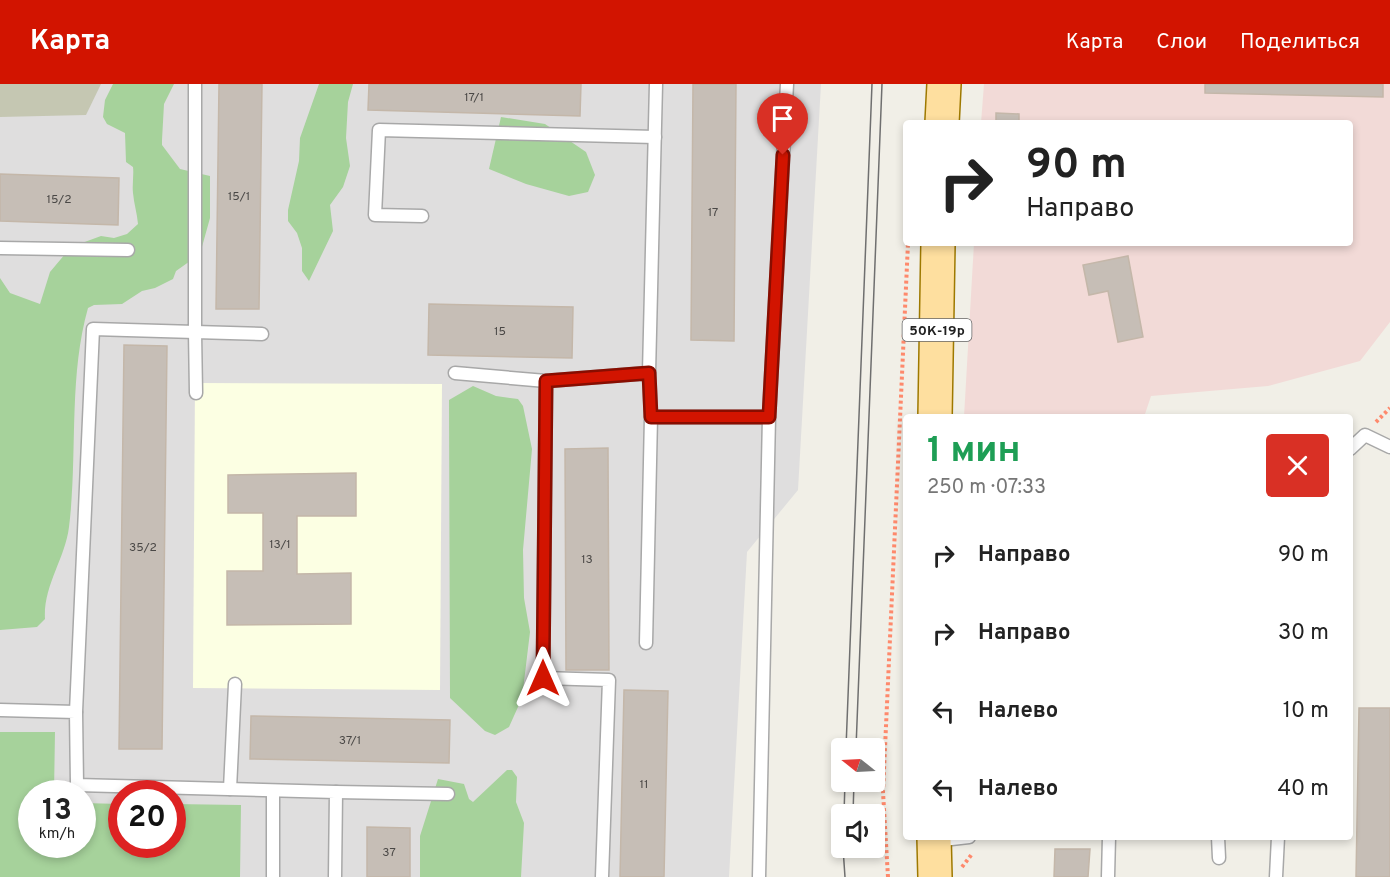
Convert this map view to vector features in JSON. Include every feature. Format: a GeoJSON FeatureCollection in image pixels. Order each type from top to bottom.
{"type":"FeatureCollection","features":[{"type":"Feature","properties":{"kind":"main road"},"geometry":{"type":"LineString","coordinates":[[942,120],[944,84]]}},
{"type":"Feature","properties":{"kind":"main road","name":"50К-19р"},"geometry":{"type":"LineString","coordinates":[[935,414],[938,246]]}},
{"type":"Feature","properties":{"kind":"main road"},"geometry":{"type":"LineString","coordinates":[[934,840],[935,877]]}},
{"type":"Feature","properties":{"kind":"lane"},"geometry":{"type":"LineString","coordinates":[[195,84],[196,393]]}},
{"type":"Feature","properties":{"kind":"lane"},"geometry":{"type":"LineString","coordinates":[[646,643],[651,417],[649,373],[656,84]]}},
{"type":"Feature","properties":{"kind":"lane"},"geometry":{"type":"LineString","coordinates":[[759,877],[769,417],[787,84]]}},
{"type":"Feature","properties":{"kind":"lane"},"geometry":{"type":"LineString","coordinates":[[422,216],[375,215],[379,130],[655,137]]}},
{"type":"Feature","properties":{"kind":"lane"},"geometry":{"type":"LineString","coordinates":[[0,248],[128,250]]}},
{"type":"Feature","properties":{"kind":"lane"},"geometry":{"type":"LineString","coordinates":[[262,334],[93,329],[76,712],[77,785],[448,794]]}},
{"type":"Feature","properties":{"kind":"lane"},"geometry":{"type":"LineString","coordinates":[[454,373],[546,381],[649,373]]}},
{"type":"Feature","properties":{"kind":"lane"},"geometry":{"type":"LineString","coordinates":[[546,381],[543,678],[609,680],[602,877]]}},
{"type":"Feature","properties":{"kind":"lane"},"geometry":{"type":"LineString","coordinates":[[651,417],[769,417]]}},
{"type":"Feature","properties":{"kind":"lane"},"geometry":{"type":"LineString","coordinates":[[1353,445],[1365,435],[1390,447]]}},
{"type":"Feature","properties":{"kind":"lane"},"geometry":{"type":"LineString","coordinates":[[230,789],[235,684]]}},
{"type":"Feature","properties":{"kind":"lane"},"geometry":{"type":"LineString","coordinates":[[0,710],[76,712]]}},
{"type":"Feature","properties":{"kind":"lane"},"geometry":{"type":"LineString","coordinates":[[273,791],[273,877]]}},
{"type":"Feature","properties":{"kind":"lane"},"geometry":{"type":"LineString","coordinates":[[334,877],[336,792]]}},
{"type":"Feature","properties":{"kind":"lane"},"geometry":{"type":"LineString","coordinates":[[1108,877],[1109,840]]}},
{"type":"Feature","properties":{"kind":"lane"},"geometry":{"type":"LineString","coordinates":[[1218,840],[1220,858]]}},
{"type":"Feature","properties":{"kind":"lane"},"geometry":{"type":"LineString","coordinates":[[1276,877],[1278,840]]}},
{"type":"Feature","properties":{"kind":"path"},"geometry":{"type":"LineString","coordinates":[[888,877],[883,792],[908,246]]}},
{"type":"Feature","properties":{"kind":"shaded area"},"geometry":{"type":"Polygon","coordinates":[[[0,84],[821,84],[798,490],[747,552],[729,877],[0,877],[0,84]]]}},
{"type":"Feature","properties":{"kind":"shaded area"},"geometry":{"type":"Polygon","coordinates":[[[0,84],[101,84],[86,115],[0,117],[0,84]]]}},
{"type":"Feature","properties":{"kind":"shaded area"},"geometry":{"type":"Polygon","coordinates":[[[984,84],[1390,84],[1390,322],[1360,361],[1268,386],[1151,396],[1145,414],[964,414],[974,246],[1353,246],[1353,120],[981,120],[984,84]]]}},
{"type":"Feature","properties":{"kind":"shaded area"},"geometry":{"type":"Polygon","coordinates":[[[195,383],[442,384],[440,690],[193,688],[195,383]]]}},
{"type":"Feature","properties":{"kind":"green space"},"geometry":{"type":"Polygon","coordinates":[[[113,84],[174,84],[164,104],[162,145],[180,169],[210,176],[210,218],[200,254],[176,271],[173,279],[155,288],[142,291],[122,304],[94,305],[88,308],[78,362],[72,500],[67,539],[47,595],[45,619],[37,627],[0,630],[0,278],[10,293],[40,304],[50,272],[71,247],[101,236],[114,238],[127,234],[138,224],[133,193],[133,167],[126,162],[125,133],[107,124],[103,117],[105,100],[113,84]]]}},
{"type":"Feature","properties":{"kind":"green space"},"geometry":{"type":"Polygon","coordinates":[[[319,84],[353,84],[348,102],[346,138],[350,166],[343,187],[330,205],[333,231],[309,281],[302,271],[302,248],[297,233],[288,221],[288,210],[299,161],[300,138],[319,84]]]}},
{"type":"Feature","properties":{"kind":"green space"},"geometry":{"type":"Polygon","coordinates":[[[501,117],[545,124],[586,152],[595,175],[588,192],[569,196],[526,184],[489,169],[501,117]]]}},
{"type":"Feature","properties":{"kind":"green space"},"geometry":{"type":"Polygon","coordinates":[[[473,386],[496,396],[518,399],[523,406],[532,449],[523,550],[524,598],[530,632],[522,698],[509,727],[495,735],[485,731],[450,698],[449,400],[473,386]]]}},
{"type":"Feature","properties":{"kind":"green space"},"geometry":{"type":"Polygon","coordinates":[[[0,732],[55,732],[54,780],[18,780],[18,858],[96,858],[96,803],[108,804],[108,858],[186,858],[186,804],[241,805],[240,877],[0,877],[0,732]]]}},
{"type":"Feature","properties":{"kind":"green space"},"geometry":{"type":"Polygon","coordinates":[[[507,770],[512,770],[517,777],[516,802],[524,823],[521,877],[420,877],[420,836],[438,779],[464,784],[469,799],[473,802],[507,770]]]}},
{"type":"Feature","properties":{"kind":"building"},"geometry":{"type":"Polygon","coordinates":[[[219,84],[262,84],[259,309],[216,309],[219,84]]]}},
{"type":"Feature","properties":{"kind":"building"},"geometry":{"type":"Polygon","coordinates":[[[369,84],[581,84],[580,116],[368,110],[369,84]]]}},
{"type":"Feature","properties":{"kind":"building"},"geometry":{"type":"Polygon","coordinates":[[[693,84],[736,84],[734,341],[691,340],[693,84]]]}},
{"type":"Feature","properties":{"kind":"building"},"geometry":{"type":"Polygon","coordinates":[[[1205,84],[1383,84],[1383,97],[1205,93],[1205,84]]]}},
{"type":"Feature","properties":{"kind":"building"},"geometry":{"type":"Polygon","coordinates":[[[996,113],[1019,114],[1019,120],[996,120],[996,113]]]}},
{"type":"Feature","properties":{"kind":"building"},"geometry":{"type":"Polygon","coordinates":[[[0,174],[119,178],[118,225],[0,221],[0,174]]]}},
{"type":"Feature","properties":{"kind":"building"},"geometry":{"type":"Polygon","coordinates":[[[1128,256],[1143,337],[1118,342],[1108,291],[1089,295],[1083,265],[1128,256]]]}},
{"type":"Feature","properties":{"kind":"building"},"geometry":{"type":"Polygon","coordinates":[[[429,304],[573,307],[572,358],[428,355],[429,304]]]}},
{"type":"Feature","properties":{"kind":"building"},"geometry":{"type":"Polygon","coordinates":[[[124,345],[167,346],[162,749],[119,749],[124,345]]]}},
{"type":"Feature","properties":{"kind":"building"},"geometry":{"type":"Polygon","coordinates":[[[608,448],[609,670],[566,670],[565,449],[608,448]]]}},
{"type":"Feature","properties":{"kind":"building"},"geometry":{"type":"Polygon","coordinates":[[[356,473],[356,516],[297,516],[297,574],[351,573],[351,624],[227,625],[227,571],[263,571],[263,513],[228,513],[228,475],[356,473]]]}},
{"type":"Feature","properties":{"kind":"building"},"geometry":{"type":"Polygon","coordinates":[[[624,690],[668,691],[664,877],[620,877],[624,690]]]}},
{"type":"Feature","properties":{"kind":"building"},"geometry":{"type":"Polygon","coordinates":[[[1359,708],[1390,708],[1390,877],[1356,877],[1359,708]]]}},
{"type":"Feature","properties":{"kind":"building"},"geometry":{"type":"Polygon","coordinates":[[[251,716],[450,720],[449,763],[250,759],[251,716]]]}},
{"type":"Feature","properties":{"kind":"building"},"geometry":{"type":"Polygon","coordinates":[[[367,827],[410,828],[410,877],[367,877],[367,827]]]}},
{"type":"Feature","properties":{"kind":"building"},"geometry":{"type":"Polygon","coordinates":[[[1055,849],[1090,849],[1088,877],[1054,877],[1055,849]]]}},
{"type":"Feature","properties":{"kind":"tram line"},"geometry":{"type":"LineString","coordinates":[[846,738],[872,84]]}},
{"type":"Feature","properties":{"kind":"tram line"},"geometry":{"type":"LineString","coordinates":[[856,738],[882,84]]}},
{"type":"Feature","properties":{"kind":"tram line"},"geometry":{"type":"LineString","coordinates":[[844,804],[845,792]]}},
{"type":"Feature","properties":{"kind":"tram line"},"geometry":{"type":"LineString","coordinates":[[853,804],[854,792]]}},
{"type":"Feature","properties":{"kind":"tram line"},"geometry":{"type":"LineString","coordinates":[[844,858],[845,877]]}},
{"type":"Feature","properties":{"kind":"route"},"geometry":{"type":"LineString","coordinates":[[543,678],[546,381],[649,373],[651,417],[769,417],[783,155]]}}]}
